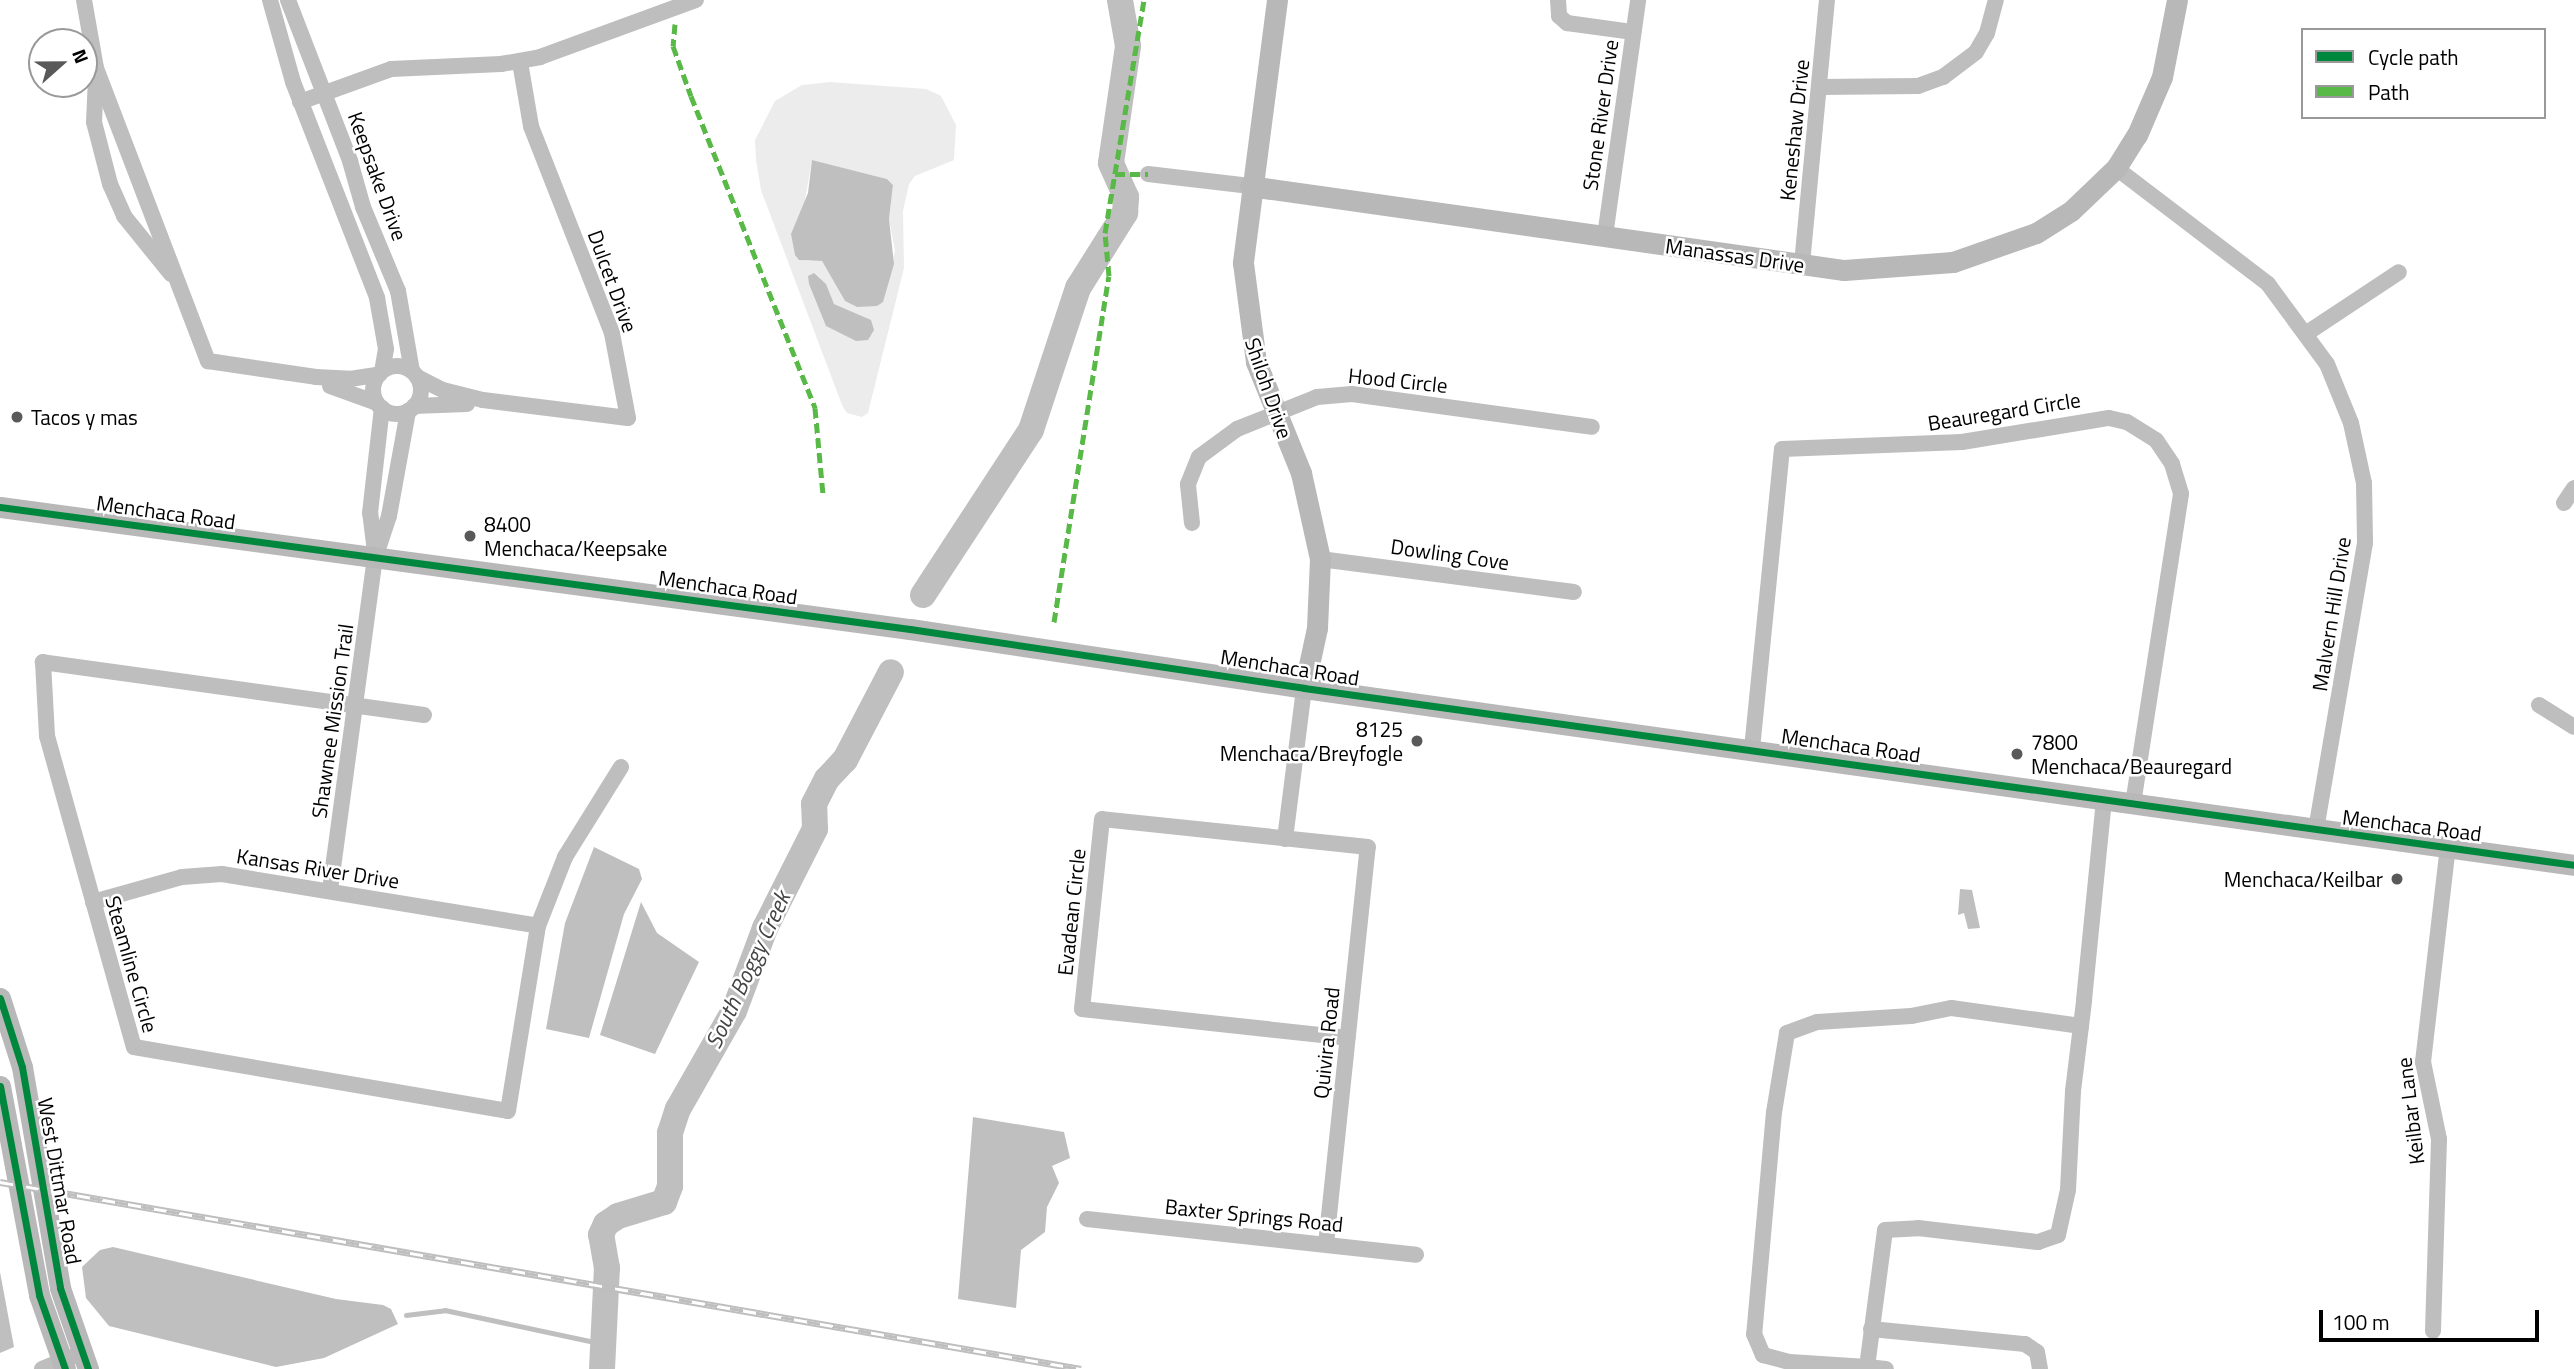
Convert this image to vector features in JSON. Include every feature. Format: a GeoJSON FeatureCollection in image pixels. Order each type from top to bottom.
{"type":"FeatureCollection","features":[{"type":"Feature","properties":{"kind":"main road","name":"Shiloh Drive"},"geometry":{"type":"LineString","coordinates":[[1277,0],[1244,229],[1244,296],[1255,362],[1301,473],[1320,559],[1320,598],[1304,688]]}},
{"type":"Feature","properties":{"kind":"main road","name":"Manassas Drive"},"geometry":{"type":"LineString","coordinates":[[1250,186],[1802,264],[1869,271],[1978,256],[2054,222],[2094,193],[2116,168],[2137,135],[2162,77],[2177,0]]}},
{"type":"Feature","properties":{"kind":"main road","name":"Menchaca Road"},"geometry":{"type":"LineString","coordinates":[[0,507],[898,627],[1304,688],[2574,865]]}},
{"type":"Feature","properties":{"kind":"main road","name":"West Dittmar Road"},"geometry":{"type":"LineString","coordinates":[[0,998],[22,1068],[60,1288],[68,1364]]}},
{"type":"Feature","properties":{"kind":"main road","name":"West Dittmar Road"},"geometry":{"type":"LineString","coordinates":[[0,1086],[35,1276],[68,1364]]}},
{"type":"Feature","properties":{"kind":"street"},"geometry":{"type":"LineString","coordinates":[[84,0],[89,28]]}},
{"type":"Feature","properties":{"kind":"street","name":"Keepsake Drive"},"geometry":{"type":"LineString","coordinates":[[270,0],[300,102],[353,229],[377,298],[386,349],[381,372]]}},
{"type":"Feature","properties":{"kind":"street","name":"Keepsake Drive"},"geometry":{"type":"LineString","coordinates":[[288,0],[298,35],[325,93],[363,207],[398,291],[414,374]]}},
{"type":"Feature","properties":{"kind":"street"},"geometry":{"type":"LineString","coordinates":[[300,102],[391,69],[520,62],[600,38],[668,5],[696,0]]}},
{"type":"Feature","properties":{"kind":"street"},"geometry":{"type":"LineString","coordinates":[[1559,0],[1559,16],[1567,23],[1633,32]]}},
{"type":"Feature","properties":{"kind":"street","name":"Stone River Drive"},"geometry":{"type":"LineString","coordinates":[[1605,236],[1638,0]]}},
{"type":"Feature","properties":{"kind":"street","name":"Keneshaw Drive"},"geometry":{"type":"LineString","coordinates":[[1802,264],[1827,0]]}},
{"type":"Feature","properties":{"kind":"street"},"geometry":{"type":"LineString","coordinates":[[1820,88],[1918,86],[1943,78],[1976,52],[1987,33],[1996,0]]}},
{"type":"Feature","properties":{"kind":"street","name":"Dulcet Drive"},"geometry":{"type":"LineString","coordinates":[[414,374],[443,390],[483,400],[628,418],[612,333],[531,126],[520,62]]}},
{"type":"Feature","properties":{"kind":"street"},"geometry":{"type":"LineString","coordinates":[[98,73],[173,276],[208,361],[316,377],[350,379],[397,366],[414,374],[421,392],[411,409],[389,516],[376,558]]}},
{"type":"Feature","properties":{"kind":"street"},"geometry":{"type":"LineString","coordinates":[[95,98],[94,122],[110,184],[124,216],[173,276]]}},
{"type":"Feature","properties":{"kind":"street","name":"Malvern Hill Drive"},"geometry":{"type":"LineString","coordinates":[[2116,168],[2245,264],[2291,310],[2327,364],[2351,423],[2366,509],[2363,564],[2316,830]]}},
{"type":"Feature","properties":{"kind":"street","name":"Manassas Drive"},"geometry":{"type":"LineString","coordinates":[[1148,174],[1250,186]]}},
{"type":"Feature","properties":{"kind":"street"},"geometry":{"type":"LineString","coordinates":[[2307,333],[2399,272]]}},
{"type":"Feature","properties":{"kind":"street"},"geometry":{"type":"LineString","coordinates":[[376,558],[370,513],[379,405],[373,391],[381,372]]}},
{"type":"Feature","properties":{"kind":"street"},"geometry":{"type":"LineString","coordinates":[[316,377],[393,413],[411,409]]}},
{"type":"Feature","properties":{"kind":"street","name":"Hood Circle"},"geometry":{"type":"LineString","coordinates":[[1192,523],[1188,484],[1199,457],[1222,437],[1275,412],[1317,397],[1352,394],[1592,427]]}},
{"type":"Feature","properties":{"kind":"street","name":"Dulcet Drive"},"geometry":{"type":"LineString","coordinates":[[411,409],[483,400]]}},
{"type":"Feature","properties":{"kind":"street","name":"Beauregard Circle"},"geometry":{"type":"LineString","coordinates":[[1752,749],[1782,449],[1962,442],[2109,418],[2127,422],[2155,440],[2172,464],[2181,494],[2133,803]]}},
{"type":"Feature","properties":{"kind":"street"},"geometry":{"type":"LineString","coordinates":[[2564,503],[2574,488]]}},
{"type":"Feature","properties":{"kind":"street","name":"Shawnee Mission Trail"},"geometry":{"type":"LineString","coordinates":[[330,890],[376,558]]}},
{"type":"Feature","properties":{"kind":"street","name":"Dowling Cove"},"geometry":{"type":"LineString","coordinates":[[1320,559],[1574,592]]}},
{"type":"Feature","properties":{"kind":"street","name":"Steamline Circle"},"geometry":{"type":"LineString","coordinates":[[424,715],[43,662],[47,736],[134,1047],[508,1111],[538,926],[565,856],[621,767]]}},
{"type":"Feature","properties":{"kind":"street"},"geometry":{"type":"LineString","coordinates":[[1285,839],[1304,688]]}},
{"type":"Feature","properties":{"kind":"street"},"geometry":{"type":"LineString","coordinates":[[2539,705],[2574,727]]}},
{"type":"Feature","properties":{"kind":"street"},"geometry":{"type":"LineString","coordinates":[[1867,1367],[1885,1230],[1918,1228],[2038,1242],[2058,1235],[2068,1190],[2104,799]]}},
{"type":"Feature","properties":{"kind":"street","name":"Evadean Circle"},"geometry":{"type":"LineString","coordinates":[[1347,1038],[1082,1009],[1102,819],[1368,847]]}},
{"type":"Feature","properties":{"kind":"street","name":"Keilbar Lane"},"geometry":{"type":"LineString","coordinates":[[2433,1331],[2439,1139],[2423,1062],[2448,846]]}},
{"type":"Feature","properties":{"kind":"street","name":"Quivira Road"},"geometry":{"type":"LineString","coordinates":[[1326,1244],[1368,847]]}},
{"type":"Feature","properties":{"kind":"street","name":"Kansas River Drive"},"geometry":{"type":"LineString","coordinates":[[93,902],[202,874],[243,876],[538,926]]}},
{"type":"Feature","properties":{"kind":"street"},"geometry":{"type":"LineString","coordinates":[[1886,1369],[1790,1362],[1763,1355],[1756,1346],[1766,1179],[1787,1033],[1817,1022],[1911,1016],[1951,1008],[2081,1026]]}},
{"type":"Feature","properties":{"kind":"street","name":"Baxter Springs Road"},"geometry":{"type":"LineString","coordinates":[[1087,1219],[1416,1255]]}},
{"type":"Feature","properties":{"kind":"street"},"geometry":{"type":"LineString","coordinates":[[1871,1329],[2025,1345],[2038,1352],[2040,1369]]}},
{"type":"Feature","properties":{"kind":"shaded area"},"geometry":{"type":"Polygon","coordinates":[[[830,82],[926,89],[941,96],[956,125],[954,160],[915,176],[909,184],[903,211],[904,268],[868,413],[862,417],[847,413],[842,405],[761,190],[755,140],[775,101],[802,85],[830,82]],[[812,160],[805,200],[805,261],[822,261],[845,301],[857,307],[883,302],[895,251],[889,219],[893,185],[887,179],[812,160]],[[818,275],[845,335],[856,341],[861,316],[834,304],[818,275]]]}},
{"type":"Feature","properties":{"kind":"shaded area"},"geometry":{"type":"Polygon","coordinates":[[[812,160],[887,179],[893,185],[889,219],[894,264],[883,302],[877,306],[857,307],[845,301],[822,261],[799,260],[795,255],[791,234],[808,193],[812,160]]]}},
{"type":"Feature","properties":{"kind":"shaded area"},"geometry":{"type":"Polygon","coordinates":[[[814,273],[826,284],[834,304],[871,320],[874,330],[868,340],[856,341],[826,326],[809,284],[808,276],[814,273]]]}},
{"type":"Feature","properties":{"kind":"shaded area"},"geometry":{"type":"Polygon","coordinates":[[[594,847],[639,869],[642,879],[624,914],[589,1038],[546,1029],[565,923],[594,847]]]}},
{"type":"Feature","properties":{"kind":"shaded area"},"geometry":{"type":"Polygon","coordinates":[[[1960,889],[1972,890],[1980,928],[1968,929],[1964,913],[1958,915],[1960,889]]]}},
{"type":"Feature","properties":{"kind":"shaded area"},"geometry":{"type":"Polygon","coordinates":[[[641,902],[657,933],[699,962],[655,1054],[600,1035],[641,902]]]}},
{"type":"Feature","properties":{"kind":"shaded area"},"geometry":{"type":"Polygon","coordinates":[[[973,1117],[1064,1132],[1070,1158],[1052,1166],[1059,1183],[1047,1207],[1045,1232],[1021,1250],[1016,1308],[958,1299],[973,1117]]]}},
{"type":"Feature","properties":{"kind":"shaded area"},"geometry":{"type":"Polygon","coordinates":[[[113,1247],[336,1299],[383,1305],[391,1309],[398,1324],[324,1358],[276,1367],[109,1326],[86,1298],[82,1267],[100,1250],[113,1247]]]}},
{"type":"Feature","properties":{"kind":"shaded area"},"geometry":{"type":"Polygon","coordinates":[[[0,1272],[14,1347],[0,1353],[0,1272]]]}},
{"type":"Feature","properties":{"kind":"waterway","name":"South Boggy Creek"},"geometry":{"type":"LineString","coordinates":[[923,595],[1031,430],[1078,288],[1125,213],[1126,197],[1111,163],[1128,46],[1120,0]]}},
{"type":"Feature","properties":{"kind":"waterway","name":"South Boggy Creek"},"geometry":{"type":"LineString","coordinates":[[602,1369],[607,1268],[601,1235],[606,1224],[618,1216],[664,1202],[670,1186],[670,1133],[678,1109],[734,1011],[765,928],[815,829],[814,804],[827,779],[845,760],[891,672]]}},
{"type":"Feature","properties":{"kind":"waterway"},"geometry":{"type":"LineString","coordinates":[[406,1315],[445,1310],[603,1344]]}},
{"type":"Feature","properties":{"kind":"railway"},"geometry":{"type":"LineString","coordinates":[[0,1182],[1081,1369]]}},
{"type":"Feature","properties":{"kind":"marked path"},"geometry":{"type":"LineString","coordinates":[[1054,622],[1109,276],[1105,233],[1144,0]]}},
{"type":"Feature","properties":{"kind":"marked path"},"geometry":{"type":"LineString","coordinates":[[675,24],[673,46],[691,96],[815,408],[823,495]]}},
{"type":"Feature","properties":{"kind":"marked path"},"geometry":{"type":"LineString","coordinates":[[1115,174],[1148,174]]}},
{"type":"Feature","properties":{"kind":"cycle path"},"geometry":{"type":"LineString","coordinates":[[0,507],[910,629],[1304,688],[2574,865]]}},
{"type":"Feature","properties":{"kind":"cycle path"},"geometry":{"type":"LineString","coordinates":[[0,998],[22,1067],[60,1288],[88,1369]]}},
{"type":"Feature","properties":{"kind":"cycle path"},"geometry":{"type":"LineString","coordinates":[[0,1086],[39,1295],[65,1369]]}},
{"type":"Feature","properties":{"kind":"place","name":"Tacos y mas"},"geometry":{"type":"Point","coordinates":[17,417]}},
{"type":"Feature","properties":{"kind":"place","name":"8400 Menchaca/Keepsake"},"geometry":{"type":"Point","coordinates":[470,536]}},
{"type":"Feature","properties":{"kind":"place","name":"8125 Menchaca/Breyfogle"},"geometry":{"type":"Point","coordinates":[1417,741]}},
{"type":"Feature","properties":{"kind":"place","name":"7800 Menchaca/Beauregard"},"geometry":{"type":"Point","coordinates":[2017,754]}},
{"type":"Feature","properties":{"kind":"place","name":"Menchaca/Keilbar"},"geometry":{"type":"Point","coordinates":[2397,879]}}]}
